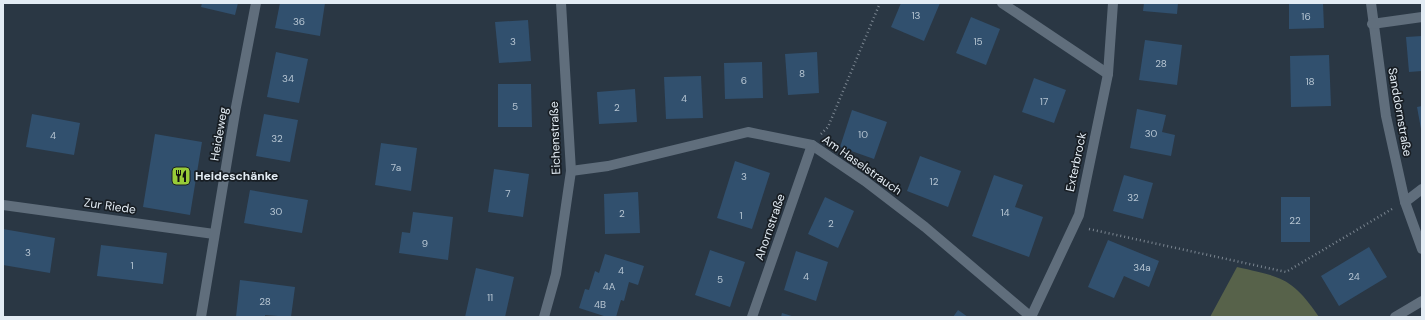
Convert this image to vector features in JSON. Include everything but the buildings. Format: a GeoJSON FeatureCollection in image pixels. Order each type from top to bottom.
{"type":"FeatureCollection","features":[{"type":"Feature","properties":{"kind":"street","name":"Heideweg"},"geometry":{"type":"LineString","coordinates":[[201,317],[214,234],[256,3]]}},
{"type":"Feature","properties":{"kind":"street","name":"Eichenstraße"},"geometry":{"type":"LineString","coordinates":[[544,317],[556,274],[571,171],[561,3]]}},
{"type":"Feature","properties":{"kind":"street"},"geometry":{"type":"LineString","coordinates":[[1002,3],[1108,74]]}},
{"type":"Feature","properties":{"kind":"street","name":"Exterbrock"},"geometry":{"type":"LineString","coordinates":[[1031,317],[1079,214],[1108,74],[1113,3]]}},
{"type":"Feature","properties":{"kind":"street","name":"Sanddornstraße"},"geometry":{"type":"LineString","coordinates":[[1371,3],[1372,24],[1386,116],[1405,202],[1422,249]]}},
{"type":"Feature","properties":{"kind":"street"},"geometry":{"type":"LineString","coordinates":[[1372,24],[1422,17]]}},
{"type":"Feature","properties":{"kind":"street","name":"Am Haselstrauch"},"geometry":{"type":"LineString","coordinates":[[571,171],[608,166],[748,132],[812,145],[865,181],[925,227],[1031,317]]}},
{"type":"Feature","properties":{"kind":"street","name":"Ahornstraße"},"geometry":{"type":"LineString","coordinates":[[752,317],[812,145]]}},
{"type":"Feature","properties":{"kind":"street"},"geometry":{"type":"LineString","coordinates":[[1405,202],[1422,189]]}},
{"type":"Feature","properties":{"kind":"street","name":"Zur Riede"},"geometry":{"type":"LineString","coordinates":[[3,205],[214,234]]}},
{"type":"Feature","properties":{"kind":"street"},"geometry":{"type":"LineString","coordinates":[[1395,317],[1422,301]]}},
{"type":"Feature","properties":{"kind":"path"},"geometry":{"type":"LineString","coordinates":[[812,145],[828,126],[880,3]]}},
{"type":"Feature","properties":{"kind":"path"},"geometry":{"type":"LineString","coordinates":[[1074,226],[1286,272],[1405,202]]}},
{"type":"Feature","properties":{"kind":"green space"},"geometry":{"type":"Polygon","coordinates":[[[1237,267],[1265,273],[1293,286],[1310,304],[1319,317],[1210,317],[1237,267]]]}},
{"type":"Feature","properties":{"kind":"place","name":"Heideschänke"},"geometry":{"type":"Point","coordinates":[181,176]}}]}
